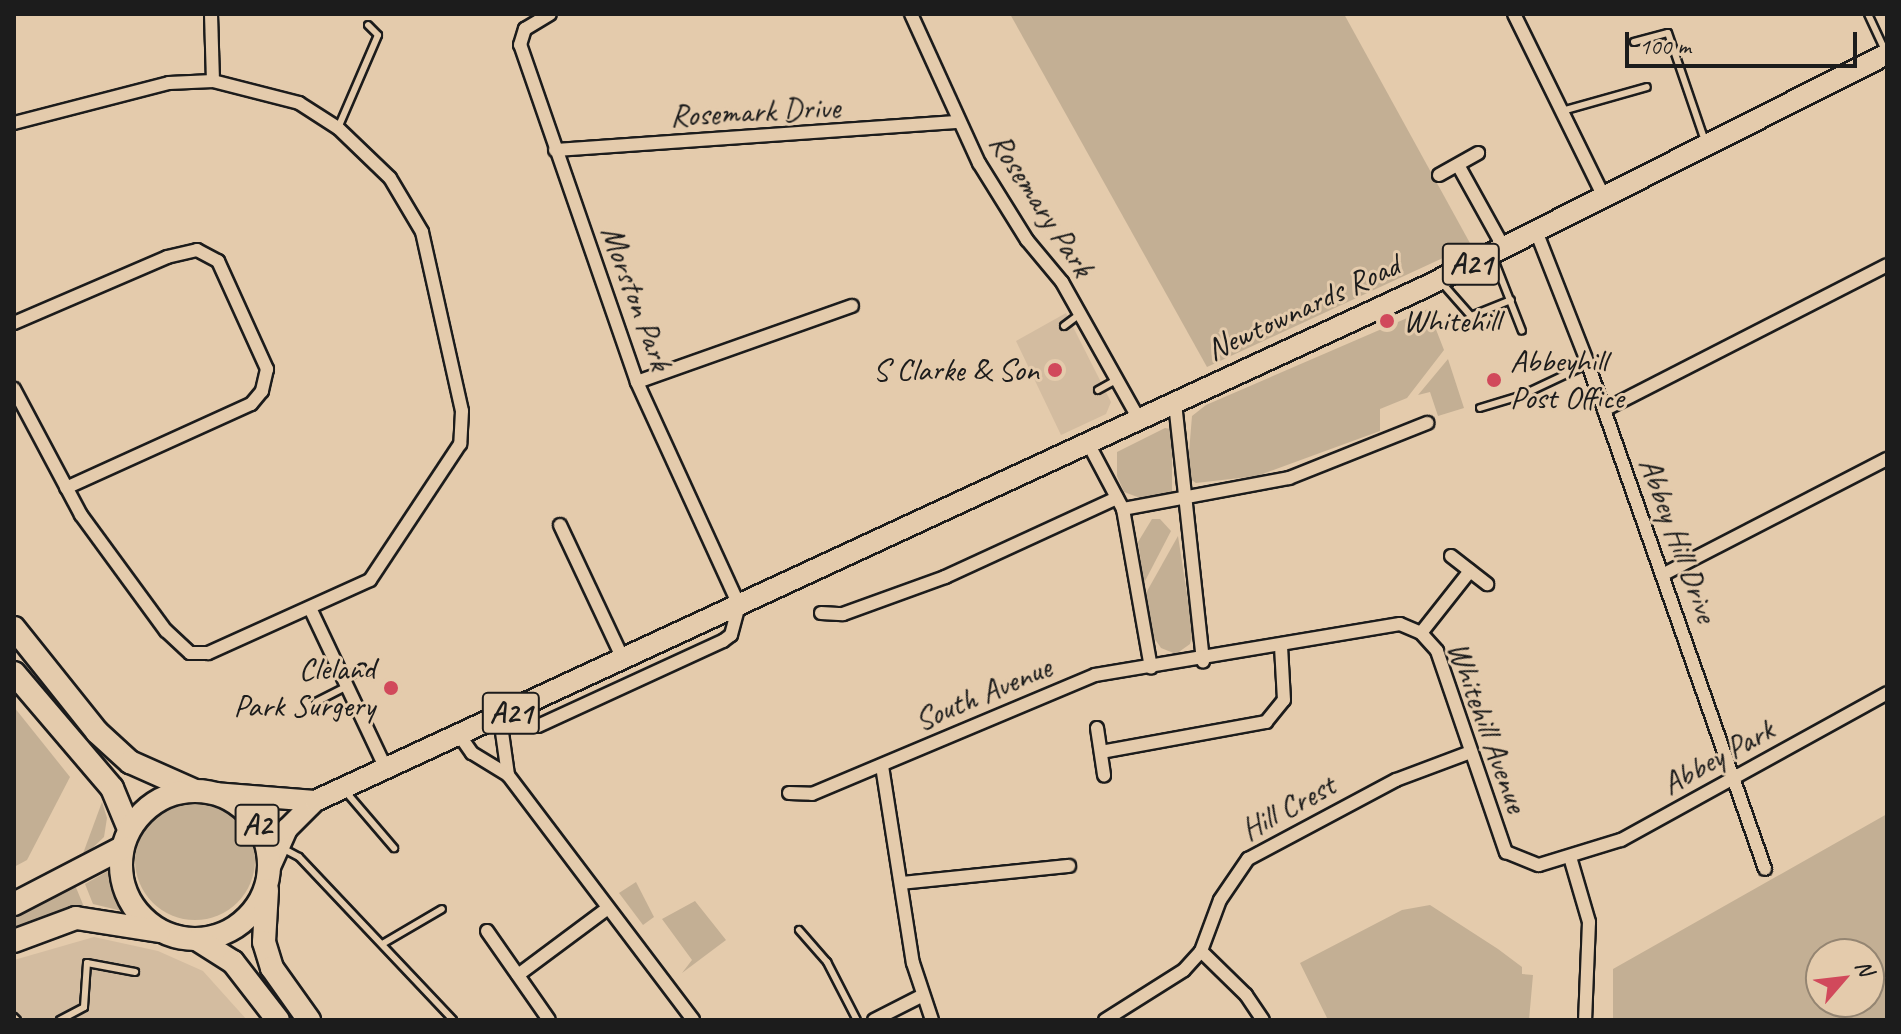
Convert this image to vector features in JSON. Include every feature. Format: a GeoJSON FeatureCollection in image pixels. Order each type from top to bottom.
{"type":"FeatureCollection","features":[{"type":"Feature","properties":{"kind":"highway","name":"A2"},"geometry":{"type":"LineString","coordinates":[[14,628],[97,732],[130,762],[203,791],[250,814],[262,832],[272,866],[264,942],[272,968],[309,1020]]}},
{"type":"Feature","properties":{"kind":"highway"},"geometry":{"type":"LineString","coordinates":[[14,673],[112,788],[126,838],[124,887],[132,905],[161,931]]}},
{"type":"Feature","properties":{"kind":"highway","name":"A2"},"geometry":{"type":"LineString","coordinates":[[126,838],[145,809],[167,795],[203,791]]}},
{"type":"Feature","properties":{"kind":"highway"},"geometry":{"type":"LineString","coordinates":[[14,904],[126,838]]}},
{"type":"Feature","properties":{"kind":"highway","name":"A2"},"geometry":{"type":"LineString","coordinates":[[198,940],[241,924],[272,866]]}},
{"type":"Feature","properties":{"kind":"highway"},"geometry":{"type":"LineString","coordinates":[[14,941],[76,918],[198,940],[233,962],[278,1020]]}},
{"type":"Feature","properties":{"kind":"main road","name":"Newtownards Road"},"geometry":{"type":"LineString","coordinates":[[272,866],[287,829],[315,801],[387,771],[1139,419],[1444,288],[1498,251],[1887,54]]}},
{"type":"Feature","properties":{"kind":"main road","name":"Newtownards Road"},"geometry":{"type":"LineString","coordinates":[[203,791],[315,801]]}},
{"type":"Feature","properties":{"kind":"street"},"geometry":{"type":"LineString","coordinates":[[211,14],[213,81]]}},
{"type":"Feature","properties":{"kind":"street","name":"Morston Park"},"geometry":{"type":"LineString","coordinates":[[550,14],[525,29],[520,45],[637,382],[739,605]]}},
{"type":"Feature","properties":{"kind":"street","name":"Rosemary Park"},"geometry":{"type":"LineString","coordinates":[[911,14],[957,122],[998,197],[1081,313],[1139,419]]}},
{"type":"Feature","properties":{"kind":"street"},"geometry":{"type":"LineString","coordinates":[[1514,14],[1604,197]]}},
{"type":"Feature","properties":{"kind":"street"},"geometry":{"type":"LineString","coordinates":[[14,123],[169,83],[213,81],[299,103],[338,128],[390,178],[414,214],[434,275],[462,411],[460,444],[382,570],[360,586],[208,653],[190,653],[157,618],[66,488],[14,389]]}},
{"type":"Feature","properties":{"kind":"street","name":"Rosemark Drive"},"geometry":{"type":"LineString","coordinates":[[555,150],[957,122]]}},
{"type":"Feature","properties":{"kind":"street"},"geometry":{"type":"LineString","coordinates":[[1439,175],[1478,153]]}},
{"type":"Feature","properties":{"kind":"street"},"geometry":{"type":"LineString","coordinates":[[1458,165],[1498,251]]}},
{"type":"Feature","properties":{"kind":"street","name":"Abbey Hill Drive"},"geometry":{"type":"LineString","coordinates":[[1536,231],[1664,574],[1765,869]]}},
{"type":"Feature","properties":{"kind":"street"},"geometry":{"type":"LineString","coordinates":[[14,323],[167,257],[197,250],[218,261],[267,369],[262,391],[251,404],[66,488]]}},
{"type":"Feature","properties":{"kind":"street"},"geometry":{"type":"LineString","coordinates":[[1604,410],[1887,265]]}},
{"type":"Feature","properties":{"kind":"street"},"geometry":{"type":"LineString","coordinates":[[637,382],[852,306]]}},
{"type":"Feature","properties":{"kind":"street"},"geometry":{"type":"LineString","coordinates":[[1175,403],[1182,500],[1203,661]]}},
{"type":"Feature","properties":{"kind":"street"},"geometry":{"type":"LineString","coordinates":[[821,613],[843,614],[945,577],[1120,504],[1182,500],[1289,478],[1427,423]]}},
{"type":"Feature","properties":{"kind":"street"},"geometry":{"type":"LineString","coordinates":[[1088,443],[1120,504],[1151,668]]}},
{"type":"Feature","properties":{"kind":"street"},"geometry":{"type":"LineString","coordinates":[[1664,574],[1887,459]]}},
{"type":"Feature","properties":{"kind":"street"},"geometry":{"type":"LineString","coordinates":[[560,525],[623,659]]}},
{"type":"Feature","properties":{"kind":"street"},"geometry":{"type":"LineString","coordinates":[[1451,556],[1487,584]]}},
{"type":"Feature","properties":{"kind":"street"},"geometry":{"type":"LineString","coordinates":[[1421,633],[1470,571]]}},
{"type":"Feature","properties":{"kind":"street"},"geometry":{"type":"LineString","coordinates":[[538,726],[723,641],[731,635],[739,605]]}},
{"type":"Feature","properties":{"kind":"street"},"geometry":{"type":"LineString","coordinates":[[310,608],[387,771]]}},
{"type":"Feature","properties":{"kind":"street","name":"Whitehill Avenue"},"geometry":{"type":"LineString","coordinates":[[1203,661],[1281,647],[1378,624],[1400,624],[1421,633],[1441,661],[1506,852],[1539,865],[1570,857]]}},
{"type":"Feature","properties":{"kind":"street"},"geometry":{"type":"LineString","coordinates":[[1101,752],[1266,722],[1284,700],[1281,647]]}},
{"type":"Feature","properties":{"kind":"street","name":"South Avenue"},"geometry":{"type":"LineString","coordinates":[[789,793],[812,794],[1095,675],[1203,661]]}},
{"type":"Feature","properties":{"kind":"street","name":"Abbey Park"},"geometry":{"type":"LineString","coordinates":[[1570,857],[1621,840],[1887,693]]}},
{"type":"Feature","properties":{"kind":"street"},"geometry":{"type":"LineString","coordinates":[[500,718],[508,775]]}},
{"type":"Feature","properties":{"kind":"street"},"geometry":{"type":"LineString","coordinates":[[1097,728],[1104,775]]}},
{"type":"Feature","properties":{"kind":"street"},"geometry":{"type":"LineString","coordinates":[[460,736],[472,753],[508,775],[693,1020]]}},
{"type":"Feature","properties":{"kind":"street","name":"Hill Crest"},"geometry":{"type":"LineString","coordinates":[[1105,1020],[1184,970],[1201,951],[1220,900],[1248,859],[1396,780],[1471,752]]}},
{"type":"Feature","properties":{"kind":"street"},"geometry":{"type":"LineString","coordinates":[[882,766],[923,995],[932,1020]]}},
{"type":"Feature","properties":{"kind":"street"},"geometry":{"type":"LineString","coordinates":[[1570,857],[1589,922],[1585,1020]]}},
{"type":"Feature","properties":{"kind":"street"},"geometry":{"type":"LineString","coordinates":[[901,883],[1069,866]]}},
{"type":"Feature","properties":{"kind":"street"},"geometry":{"type":"LineString","coordinates":[[518,975],[608,908]]}},
{"type":"Feature","properties":{"kind":"street"},"geometry":{"type":"LineString","coordinates":[[487,931],[549,1020]]}},
{"type":"Feature","properties":{"kind":"street"},"geometry":{"type":"LineString","coordinates":[[1201,951],[1246,995],[1263,1020]]}},
{"type":"Feature","properties":{"kind":"street"},"geometry":{"type":"LineString","coordinates":[[874,1020],[923,995]]}},
{"type":"Feature","properties":{"kind":"lane"},"geometry":{"type":"LineString","coordinates":[[1868,14],[1887,54]]}},
{"type":"Feature","properties":{"kind":"lane"},"geometry":{"type":"LineString","coordinates":[[338,128],[378,35],[368,25]]}},
{"type":"Feature","properties":{"kind":"lane"},"geometry":{"type":"LineString","coordinates":[[1634,42],[1668,33],[1707,145]]}},
{"type":"Feature","properties":{"kind":"lane"},"geometry":{"type":"LineString","coordinates":[[1562,111],[1647,87]]}},
{"type":"Feature","properties":{"kind":"lane"},"geometry":{"type":"LineString","coordinates":[[1498,251],[1522,331]]}},
{"type":"Feature","properties":{"kind":"lane"},"geometry":{"type":"LineString","coordinates":[[1444,288],[1471,316],[1511,300]]}},
{"type":"Feature","properties":{"kind":"lane"},"geometry":{"type":"LineString","coordinates":[[1064,326],[1081,313]]}},
{"type":"Feature","properties":{"kind":"lane"},"geometry":{"type":"LineString","coordinates":[[1480,408],[1520,396],[1588,364]]}},
{"type":"Feature","properties":{"kind":"lane"},"geometry":{"type":"LineString","coordinates":[[1098,390],[1118,379]]}},
{"type":"Feature","properties":{"kind":"lane"},"geometry":{"type":"LineString","coordinates":[[316,702],[362,668]]}},
{"type":"Feature","properties":{"kind":"lane"},"geometry":{"type":"LineString","coordinates":[[344,789],[394,848]]}},
{"type":"Feature","properties":{"kind":"lane"},"geometry":{"type":"LineString","coordinates":[[272,866],[299,857],[384,943],[453,1020]]}},
{"type":"Feature","properties":{"kind":"lane"},"geometry":{"type":"LineString","coordinates":[[384,943],[442,909]]}},
{"type":"Feature","properties":{"kind":"lane"},"geometry":{"type":"LineString","coordinates":[[799,930],[827,962],[857,1020]]}},
{"type":"Feature","properties":{"kind":"lane"},"geometry":{"type":"LineString","coordinates":[[60,1020],[84,1007],[87,963],[135,972]]}},
{"type":"Feature","properties":{"kind":"shaded area"},"geometry":{"type":"Polygon","coordinates":[[[1010,14],[1344,14],[1471,245],[1207,367],[1010,14]]]}},
{"type":"Feature","properties":{"kind":"shaded area"},"geometry":{"type":"Polygon","coordinates":[[[1428,309],[1444,350],[1407,398],[1380,409],[1380,431],[1257,476],[1196,483],[1187,477],[1192,416],[1206,405],[1428,309]]]}},
{"type":"Feature","properties":{"kind":"shaded area"},"geometry":{"type":"Polygon","coordinates":[[[1066,313],[1111,402],[1106,414],[1061,435],[1016,341],[1066,313]]]}},
{"type":"Feature","properties":{"kind":"shaded area"},"geometry":{"type":"Polygon","coordinates":[[[1448,359],[1464,408],[1438,416],[1430,392],[1418,395],[1448,359]]]}},
{"type":"Feature","properties":{"kind":"shaded area"},"geometry":{"type":"Polygon","coordinates":[[[1165,428],[1171,429],[1172,498],[1140,498],[1124,492],[1117,476],[1117,452],[1165,428]]]}},
{"type":"Feature","properties":{"kind":"shaded area"},"geometry":{"type":"Polygon","coordinates":[[[1152,519],[1160,519],[1171,531],[1144,583],[1138,542],[1152,519]]]}},
{"type":"Feature","properties":{"kind":"shaded area"},"geometry":{"type":"Polygon","coordinates":[[[1178,536],[1193,633],[1190,644],[1176,654],[1161,648],[1152,635],[1146,593],[1178,536]]]}},
{"type":"Feature","properties":{"kind":"shaded area"},"geometry":{"type":"Polygon","coordinates":[[[14,707],[70,777],[27,860],[14,867],[14,707]]]}},
{"type":"Feature","properties":{"kind":"shaded area"},"geometry":{"type":"Polygon","coordinates":[[[195,800],[218,805],[237,818],[250,837],[255,860],[250,883],[237,902],[218,915],[195,920],[172,915],[153,902],[140,883],[135,860],[140,837],[153,818],[172,805],[195,800]]]}},
{"type":"Feature","properties":{"kind":"shaded area"},"geometry":{"type":"Polygon","coordinates":[[[102,802],[107,818],[104,837],[81,859],[102,802]]]}},
{"type":"Feature","properties":{"kind":"shaded area"},"geometry":{"type":"Polygon","coordinates":[[[1887,814],[1887,1020],[1613,1020],[1613,969],[1887,814]]]}},
{"type":"Feature","properties":{"kind":"shaded area"},"geometry":{"type":"Polygon","coordinates":[[[108,871],[112,892],[122,911],[93,904],[85,884],[108,871]]]}},
{"type":"Feature","properties":{"kind":"shaded area"},"geometry":{"type":"Polygon","coordinates":[[[636,882],[654,917],[643,925],[619,893],[636,882]]]}},
{"type":"Feature","properties":{"kind":"shaded area"},"geometry":{"type":"Polygon","coordinates":[[[75,885],[84,907],[14,930],[14,913],[75,885]]]}},
{"type":"Feature","properties":{"kind":"shaded area"},"geometry":{"type":"Polygon","coordinates":[[[695,901],[726,940],[682,973],[692,960],[662,919],[695,901]]]}},
{"type":"Feature","properties":{"kind":"shaded area"},"geometry":{"type":"Polygon","coordinates":[[[1430,905],[1522,967],[1522,974],[1533,975],[1529,1020],[1328,1020],[1300,963],[1402,910],[1430,905]]]}},
{"type":"Feature","properties":{"kind":"shaded area"},"geometry":{"type":"Polygon","coordinates":[[[94,937],[158,951],[203,971],[247,1020],[14,1020],[14,960],[94,937]]]}},
{"type":"Feature","properties":{"kind":"place","name":"Whitehill"},"geometry":{"type":"Point","coordinates":[1387,321]}},
{"type":"Feature","properties":{"kind":"place","name":"S Clarke & Son"},"geometry":{"type":"Point","coordinates":[1055,370]}},
{"type":"Feature","properties":{"kind":"place","name":"Abbeyhill Post Office"},"geometry":{"type":"Point","coordinates":[1494,380]}},
{"type":"Feature","properties":{"kind":"place","name":"Cleland Park Surgery"},"geometry":{"type":"Point","coordinates":[391,688]}}]}
